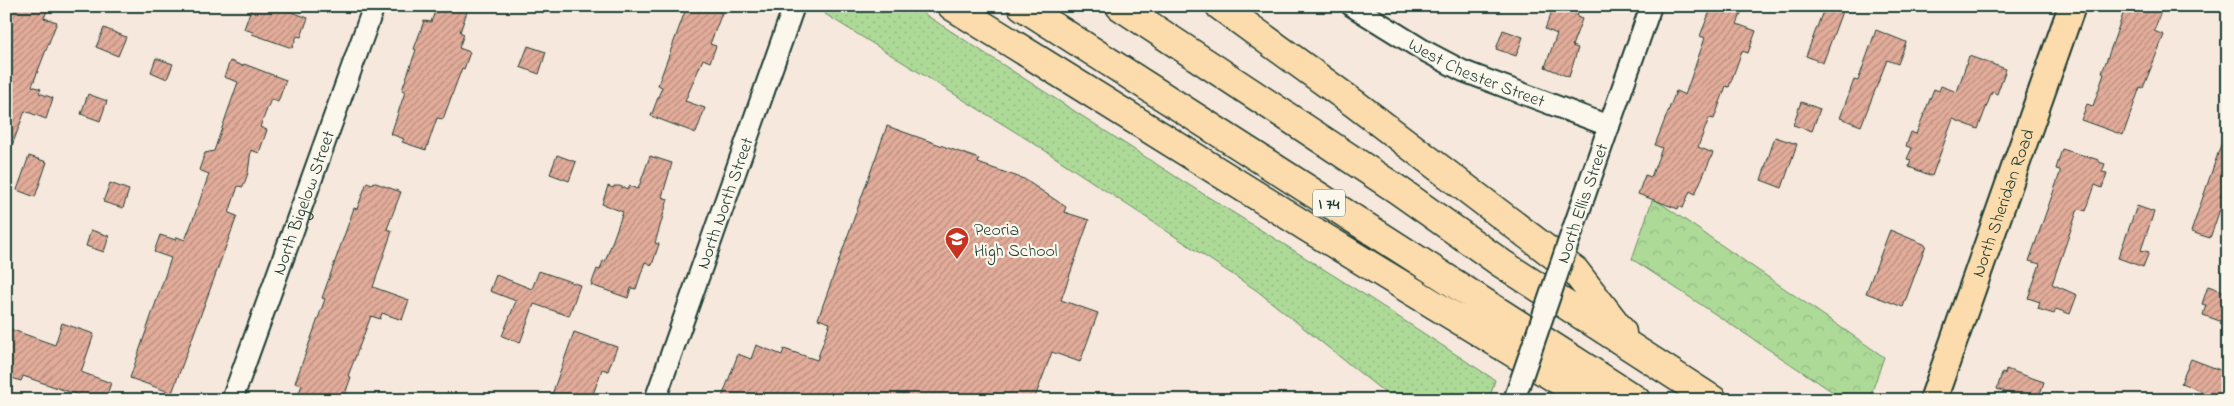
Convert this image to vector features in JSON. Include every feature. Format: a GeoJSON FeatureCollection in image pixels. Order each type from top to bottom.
{"type":"FeatureCollection","features":[{"type":"Feature","properties":{"kind":"highway"},"geometry":{"type":"LineString","coordinates":[[952,6],[1310,229],[1591,400]]}},
{"type":"Feature","properties":{"kind":"highway","name":"I 74"},"geometry":{"type":"LineString","coordinates":[[1022,6],[1636,400]]}},
{"type":"Feature","properties":{"kind":"highway"},"geometry":{"type":"LineString","coordinates":[[1120,6],[1398,190],[1501,263],[1713,400]]}},
{"type":"Feature","properties":{"kind":"highway"},"geometry":{"type":"LineString","coordinates":[[1220,6],[1355,104],[1575,271],[1633,347]]}},
{"type":"Feature","properties":{"kind":"main road","name":"North Sheridan Road"},"geometry":{"type":"LineString","coordinates":[[1933,400],[2072,6]]}},
{"type":"Feature","properties":{"kind":"street","name":"North Bigelow Street"},"geometry":{"type":"LineString","coordinates":[[232,400],[374,6]]}},
{"type":"Feature","properties":{"kind":"street","name":"North North Street"},"geometry":{"type":"LineString","coordinates":[[655,400],[794,6]]}},
{"type":"Feature","properties":{"kind":"street","name":"West Chester Street"},"geometry":{"type":"LineString","coordinates":[[1352,6],[1430,54],[1463,71],[1609,126]]}},
{"type":"Feature","properties":{"kind":"street","name":"North Ellis Street"},"geometry":{"type":"LineString","coordinates":[[1514,400],[1651,6]]}},
{"type":"Feature","properties":{"kind":"green space"},"geometry":{"type":"Polygon","coordinates":[[[827,6],[912,6],[1495,380],[1489,400],[1394,400],[1256,290],[1038,146],[825,14],[827,6]]]}},
{"type":"Feature","properties":{"kind":"green space"},"geometry":{"type":"Polygon","coordinates":[[[1653,198],[1884,357],[1869,400],[1845,400],[1632,259],[1653,198]]]}},
{"type":"Feature","properties":{"kind":"building"},"geometry":{"type":"Polygon","coordinates":[[[12,6],[49,6],[44,18],[57,22],[32,86],[41,89],[39,93],[53,98],[46,119],[25,111],[8,156],[6,156],[6,23],[12,6]]]}},
{"type":"Feature","properties":{"kind":"building"},"geometry":{"type":"Polygon","coordinates":[[[252,6],[276,6],[308,18],[301,37],[297,36],[292,48],[252,34],[253,32],[244,29],[252,6]]]}},
{"type":"Feature","properties":{"kind":"building"},"geometry":{"type":"Polygon","coordinates":[[[437,6],[469,6],[460,32],[464,34],[459,48],[470,52],[443,119],[437,118],[426,150],[402,142],[404,139],[391,134],[405,92],[402,90],[424,21],[431,22],[437,6]]]}},
{"type":"Feature","properties":{"kind":"building"},"geometry":{"type":"Polygon","coordinates":[[[687,6],[704,6],[722,13],[710,44],[716,46],[710,62],[703,59],[685,101],[705,108],[696,133],[651,116],[662,87],[658,85],[687,6]]]}},
{"type":"Feature","properties":{"kind":"building"},"geometry":{"type":"Polygon","coordinates":[[[1554,6],[1569,6],[1579,10],[1577,17],[1582,19],[1572,46],[1578,48],[1569,77],[1545,67],[1557,34],[1545,29],[1554,6]]]}},
{"type":"Feature","properties":{"kind":"building"},"geometry":{"type":"Polygon","coordinates":[[[1712,6],[1744,6],[1737,24],[1756,31],[1748,53],[1742,51],[1729,87],[1726,86],[1714,119],[1709,118],[1698,147],[1713,153],[1695,194],[1690,191],[1683,208],[1679,206],[1678,209],[1638,194],[1645,175],[1651,177],[1662,148],[1655,145],[1676,91],[1685,95],[1705,38],[1700,36],[1712,6]]]}},
{"type":"Feature","properties":{"kind":"building"},"geometry":{"type":"Polygon","coordinates":[[[1825,6],[1844,6],[1823,63],[1806,56],[1825,6]]]}},
{"type":"Feature","properties":{"kind":"building"},"geometry":{"type":"Polygon","coordinates":[[[2126,6],[2163,6],[2154,31],[2164,35],[2143,88],[2140,87],[2123,135],[2081,120],[2087,104],[2093,106],[2104,74],[2102,73],[2126,6]]]}},
{"type":"Feature","properties":{"kind":"building"},"geometry":{"type":"Polygon","coordinates":[[[104,28],[126,37],[118,56],[96,47],[104,28]]]}},
{"type":"Feature","properties":{"kind":"building"},"geometry":{"type":"Polygon","coordinates":[[[1503,30],[1523,37],[1516,56],[1496,49],[1503,30]]]}},
{"type":"Feature","properties":{"kind":"building"},"geometry":{"type":"Polygon","coordinates":[[[1876,30],[1906,42],[1898,64],[1887,60],[1861,126],[1840,118],[1854,80],[1858,81],[1876,30]]]}},
{"type":"Feature","properties":{"kind":"building"},"geometry":{"type":"Polygon","coordinates":[[[528,46],[546,52],[539,74],[520,67],[528,46]]]}},
{"type":"Feature","properties":{"kind":"building"},"geometry":{"type":"Polygon","coordinates":[[[1969,56],[2006,69],[1997,94],[1992,92],[1978,129],[1953,119],[1932,176],[1909,167],[1911,160],[1907,159],[1912,148],[1906,146],[1911,132],[1916,134],[1934,89],[1939,91],[1941,86],[1957,92],[1969,56]]]}},
{"type":"Feature","properties":{"kind":"building"},"geometry":{"type":"Polygon","coordinates":[[[156,58],[173,64],[167,79],[151,72],[156,58]]]}},
{"type":"Feature","properties":{"kind":"building"},"geometry":{"type":"Polygon","coordinates":[[[230,61],[243,66],[244,64],[286,80],[278,102],[271,99],[260,127],[267,130],[259,153],[251,150],[248,173],[243,187],[238,186],[229,213],[237,216],[172,393],[130,378],[171,258],[154,252],[160,235],[176,240],[177,237],[185,240],[209,174],[199,170],[205,153],[214,151],[238,82],[224,77],[230,61]]]}},
{"type":"Feature","properties":{"kind":"building"},"geometry":{"type":"Polygon","coordinates":[[[88,94],[107,101],[100,121],[81,114],[88,94]]]}},
{"type":"Feature","properties":{"kind":"building"},"geometry":{"type":"Polygon","coordinates":[[[1801,102],[1820,109],[1812,131],[1793,125],[1801,102]]]}},
{"type":"Feature","properties":{"kind":"building","name":"Peoria High School"},"geometry":{"type":"Polygon","coordinates":[[[887,126],[979,159],[978,163],[1024,179],[1066,207],[1064,212],[1089,220],[1061,300],[1098,313],[1080,362],[1052,352],[1034,400],[721,400],[738,354],[751,359],[756,345],[782,355],[784,349],[817,360],[830,323],[818,319],[887,126]]]}},
{"type":"Feature","properties":{"kind":"building"},"geometry":{"type":"Polygon","coordinates":[[[2225,133],[2228,133],[2228,175],[2220,197],[2224,198],[2210,238],[2191,232],[2225,133]]]}},
{"type":"Feature","properties":{"kind":"building"},"geometry":{"type":"Polygon","coordinates":[[[1775,137],[1797,144],[1782,188],[1761,180],[1775,137]]]}},
{"type":"Feature","properties":{"kind":"building"},"geometry":{"type":"Polygon","coordinates":[[[2062,149],[2099,160],[2099,162],[2105,164],[2102,172],[2107,173],[2102,188],[2095,185],[2086,211],[2079,209],[2077,212],[2052,284],[2077,295],[2070,314],[2056,309],[2054,314],[2038,309],[2040,302],[2028,298],[2040,264],[2029,261],[2060,173],[2060,170],[2056,169],[2062,149]]]}},
{"type":"Feature","properties":{"kind":"building"},"geometry":{"type":"Polygon","coordinates":[[[557,155],[576,162],[569,181],[550,174],[557,155]]]}},
{"type":"Feature","properties":{"kind":"building"},"geometry":{"type":"Polygon","coordinates":[[[29,156],[47,162],[35,197],[17,190],[29,156]]]}},
{"type":"Feature","properties":{"kind":"building"},"geometry":{"type":"Polygon","coordinates":[[[650,156],[672,163],[662,197],[668,199],[655,243],[659,244],[652,265],[645,262],[636,289],[631,288],[628,298],[591,285],[597,269],[600,270],[603,261],[605,262],[623,212],[602,204],[608,186],[613,188],[614,186],[619,186],[628,189],[629,186],[638,189],[650,156]]]}},
{"type":"Feature","properties":{"kind":"building"},"geometry":{"type":"Polygon","coordinates":[[[367,182],[372,184],[373,182],[401,192],[387,229],[392,231],[373,287],[409,300],[402,320],[382,313],[380,319],[371,316],[348,376],[351,377],[343,400],[296,400],[302,385],[295,383],[325,299],[322,298],[354,208],[357,209],[367,182]]]}},
{"type":"Feature","properties":{"kind":"building"},"geometry":{"type":"Polygon","coordinates":[[[110,183],[129,190],[123,208],[103,202],[110,183]]]}},
{"type":"Feature","properties":{"kind":"building"},"geometry":{"type":"Polygon","coordinates":[[[2137,206],[2154,212],[2141,250],[2149,252],[2143,267],[2118,258],[2137,206]]]}},
{"type":"Feature","properties":{"kind":"building"},"geometry":{"type":"Polygon","coordinates":[[[91,230],[109,236],[104,252],[86,246],[91,230]]]}},
{"type":"Feature","properties":{"kind":"building"},"geometry":{"type":"Polygon","coordinates":[[[1890,230],[1926,245],[1903,307],[1866,293],[1890,230]]]}},
{"type":"Feature","properties":{"kind":"building"},"geometry":{"type":"Polygon","coordinates":[[[539,271],[580,285],[569,316],[534,304],[520,343],[502,336],[516,301],[490,291],[496,275],[532,289],[539,271]]]}},
{"type":"Feature","properties":{"kind":"building"},"geometry":{"type":"Polygon","coordinates":[[[2208,286],[2228,293],[2228,324],[2203,315],[2206,305],[2202,304],[2208,286]]]}},
{"type":"Feature","properties":{"kind":"building"},"geometry":{"type":"Polygon","coordinates":[[[62,323],[94,334],[81,372],[111,383],[105,400],[83,400],[84,397],[23,376],[21,381],[6,376],[6,340],[10,329],[55,345],[62,323]]]}},
{"type":"Feature","properties":{"kind":"building"},"geometry":{"type":"Polygon","coordinates":[[[574,332],[617,347],[608,371],[602,369],[591,400],[550,400],[574,332]]]}},
{"type":"Feature","properties":{"kind":"building"},"geometry":{"type":"Polygon","coordinates":[[[2191,359],[2228,373],[2228,400],[2206,400],[2209,394],[2181,383],[2191,359]]]}},
{"type":"Feature","properties":{"kind":"building"},"geometry":{"type":"Polygon","coordinates":[[[2006,369],[2044,382],[2038,400],[2009,400],[2011,394],[1997,389],[2002,373],[2005,374],[2006,369]]]}},
{"type":"Feature","properties":{"kind":"place","name":"Peoria High School"},"geometry":{"type":"Point","coordinates":[957,260]}}]}
